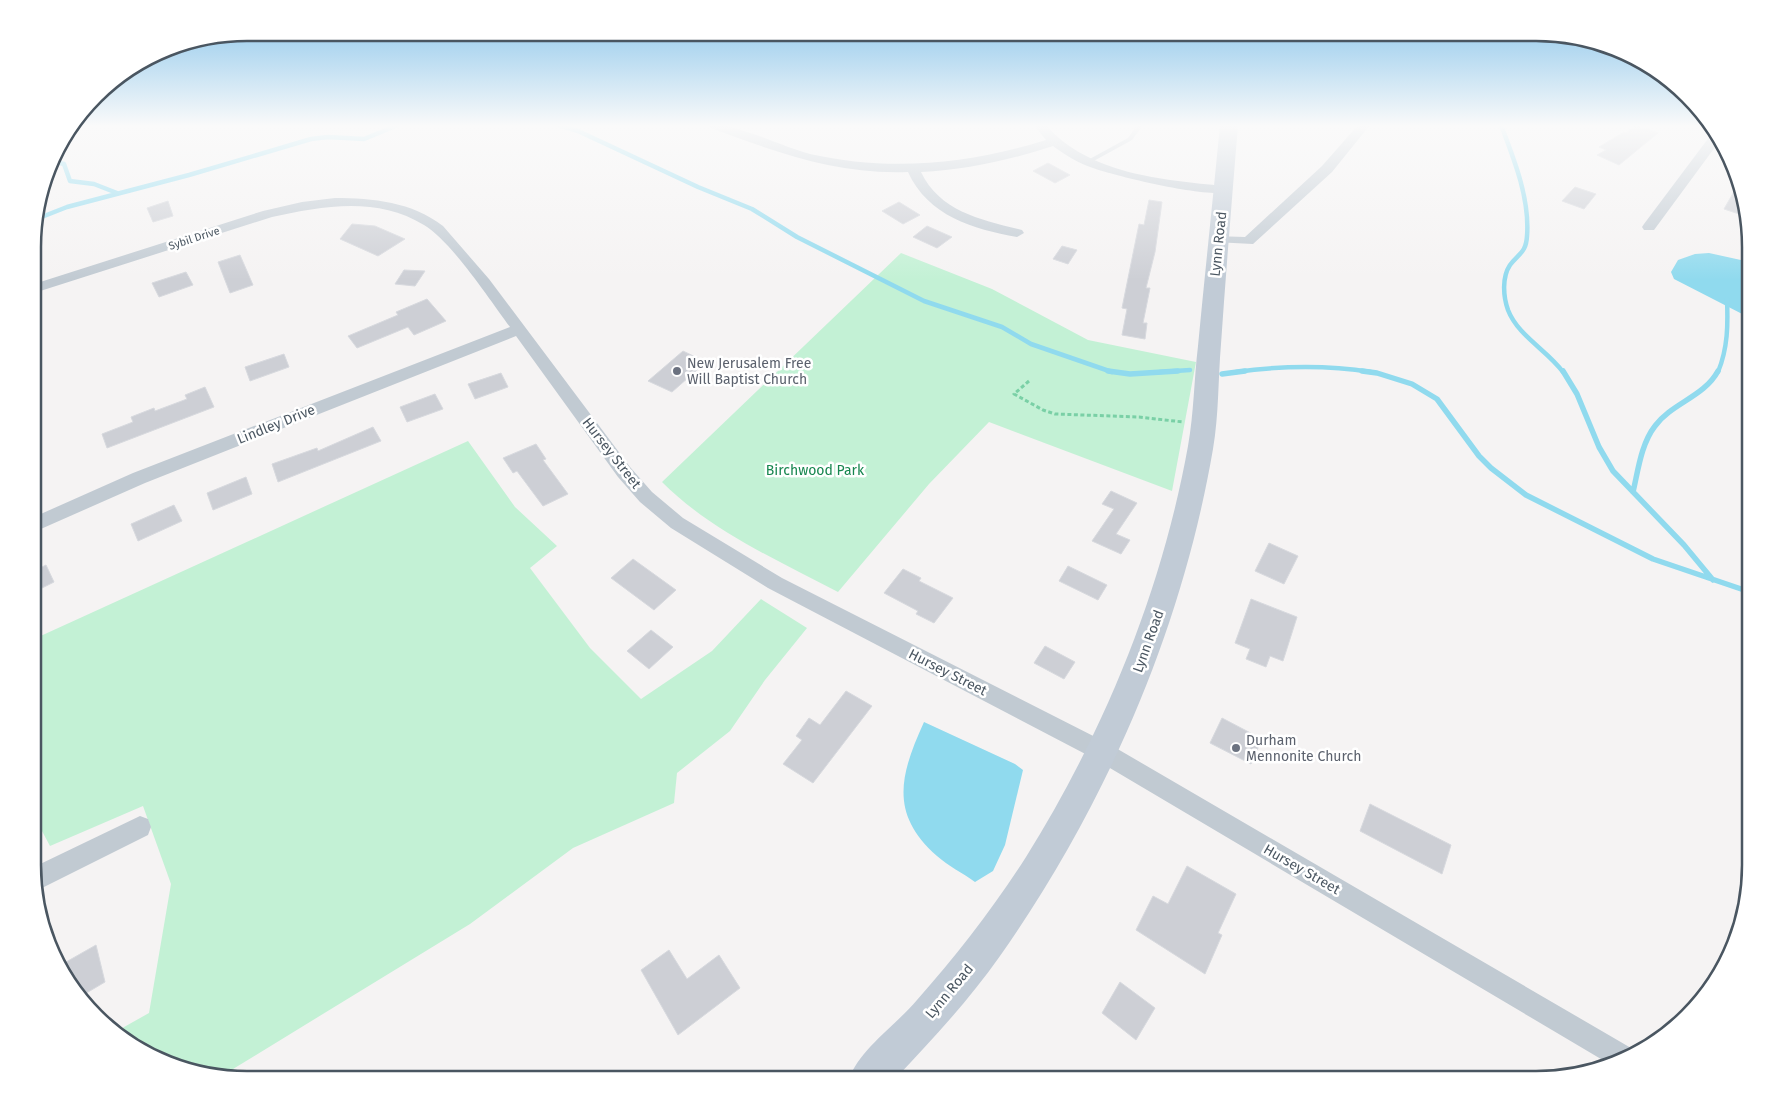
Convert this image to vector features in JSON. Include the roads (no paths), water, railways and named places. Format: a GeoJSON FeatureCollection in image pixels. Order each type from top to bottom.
{"type":"FeatureCollection","features":[{"type":"Feature","properties":{"kind":"street"},"geometry":{"type":"LineString","coordinates":[[917,177],[927,192],[952,213],[987,227],[1017,233]]}},
{"type":"Feature","properties":{"kind":"street"},"geometry":{"type":"LineString","coordinates":[[1142,177],[1157,181],[1224,190]]}},
{"type":"Feature","properties":{"kind":"street","name":"Lynn Road"},"geometry":{"type":"LineString","coordinates":[[876,1071],[934,1012],[986,947],[1039,867],[1101,751],[1132,683],[1174,567],[1192,488],[1203,427],[1225,177]]}},
{"type":"Feature","properties":{"kind":"street"},"geometry":{"type":"LineString","coordinates":[[1219,239],[1248,241],[1318,177]]}},
{"type":"Feature","properties":{"kind":"street"},"geometry":{"type":"LineString","coordinates":[[1650,227],[1686,177]]}},
{"type":"Feature","properties":{"kind":"street","name":"Sybil Drive"},"geometry":{"type":"LineString","coordinates":[[41,287],[284,211],[326,203],[357,202]]}},
{"type":"Feature","properties":{"kind":"street","name":"Hursey Street"},"geometry":{"type":"LineString","coordinates":[[357,202],[394,207],[430,223],[441,232],[482,280],[624,472],[646,497],[677,523],[775,583],[1101,751],[1617,1054]]}},
{"type":"Feature","properties":{"kind":"street","name":"Lindley Drive"},"geometry":{"type":"LineString","coordinates":[[41,522],[139,478],[519,329]]}},
{"type":"Feature","properties":{"kind":"street"},"geometry":{"type":"LineString","coordinates":[[42,876],[140,827]]}},
{"type":"Feature","properties":{"kind":"water"},"geometry":{"type":"Polygon","coordinates":[[[1709,253],[1742,260],[1742,314],[1674,279],[1671,272],[1678,260],[1695,254],[1709,253]]]}},
{"type":"Feature","properties":{"kind":"water"},"geometry":{"type":"Polygon","coordinates":[[[924,722],[1015,764],[1023,770],[1005,845],[993,871],[975,882],[941,860],[921,840],[911,824],[905,808],[903,792],[905,775],[909,758],[924,722]]]}},
{"type":"Feature","properties":{"kind":"waterway"},"geometry":{"type":"LineString","coordinates":[[69,177],[70,181],[94,184],[117,193]]}},
{"type":"Feature","properties":{"kind":"waterway"},"geometry":{"type":"LineString","coordinates":[[44,216],[67,207],[182,177]]}},
{"type":"Feature","properties":{"kind":"waterway"},"geometry":{"type":"LineString","coordinates":[[676,177],[752,209],[797,237],[924,301],[1002,327],[1031,344],[1110,371]]}},
{"type":"Feature","properties":{"kind":"waterway"},"geometry":{"type":"LineString","coordinates":[[1519,177],[1526,208],[1527,236],[1522,252],[1507,270],[1504,287],[1506,305],[1519,328],[1563,372]]}},
{"type":"Feature","properties":{"kind":"waterway"},"geometry":{"type":"LineString","coordinates":[[1718,372],[1727,336],[1727,299]]}},
{"type":"Feature","properties":{"kind":"waterway"},"geometry":{"type":"LineString","coordinates":[[1236,372],[1269,368],[1303,367],[1371,372]]}},
{"type":"Feature","properties":{"kind":"waterway"},"geometry":{"type":"LineString","coordinates":[[1160,372],[1190,370]]}},
{"type":"Feature","properties":{"kind":"waterway"},"geometry":{"type":"LineString","coordinates":[[1110,371],[1130,374],[1178,371]]}},
{"type":"Feature","properties":{"kind":"waterway"},"geometry":{"type":"LineString","coordinates":[[1222,374],[1245,371]]}},
{"type":"Feature","properties":{"kind":"waterway"},"geometry":{"type":"LineString","coordinates":[[1362,371],[1377,373],[1412,384],[1437,399],[1479,456],[1491,468],[1526,495],[1653,559],[1712,579]]}},
{"type":"Feature","properties":{"kind":"waterway"},"geometry":{"type":"LineString","coordinates":[[1563,371],[1577,394],[1599,447],[1613,471],[1633,492]]}},
{"type":"Feature","properties":{"kind":"waterway"},"geometry":{"type":"LineString","coordinates":[[1633,492],[1643,449],[1650,433],[1670,411],[1705,387],[1718,371]]}},
{"type":"Feature","properties":{"kind":"waterway"},"geometry":{"type":"LineString","coordinates":[[1633,492],[1684,545],[1712,579]]}},
{"type":"Feature","properties":{"kind":"waterway"},"geometry":{"type":"LineString","coordinates":[[1712,579],[1742,589]]}},
{"type":"Feature","properties":{"kind":"place","name":"New Jerusalem Free Will Baptist Church"},"geometry":{"type":"Point","coordinates":[677,371]}},
{"type":"Feature","properties":{"kind":"place","name":"Durham Mennonite Church"},"geometry":{"type":"Point","coordinates":[1236,748]}},
{"type":"Feature","properties":{"kind":"park label","name":"Birchwood Park"},"geometry":{"type":"Point","coordinates":[815,470]}}]}
